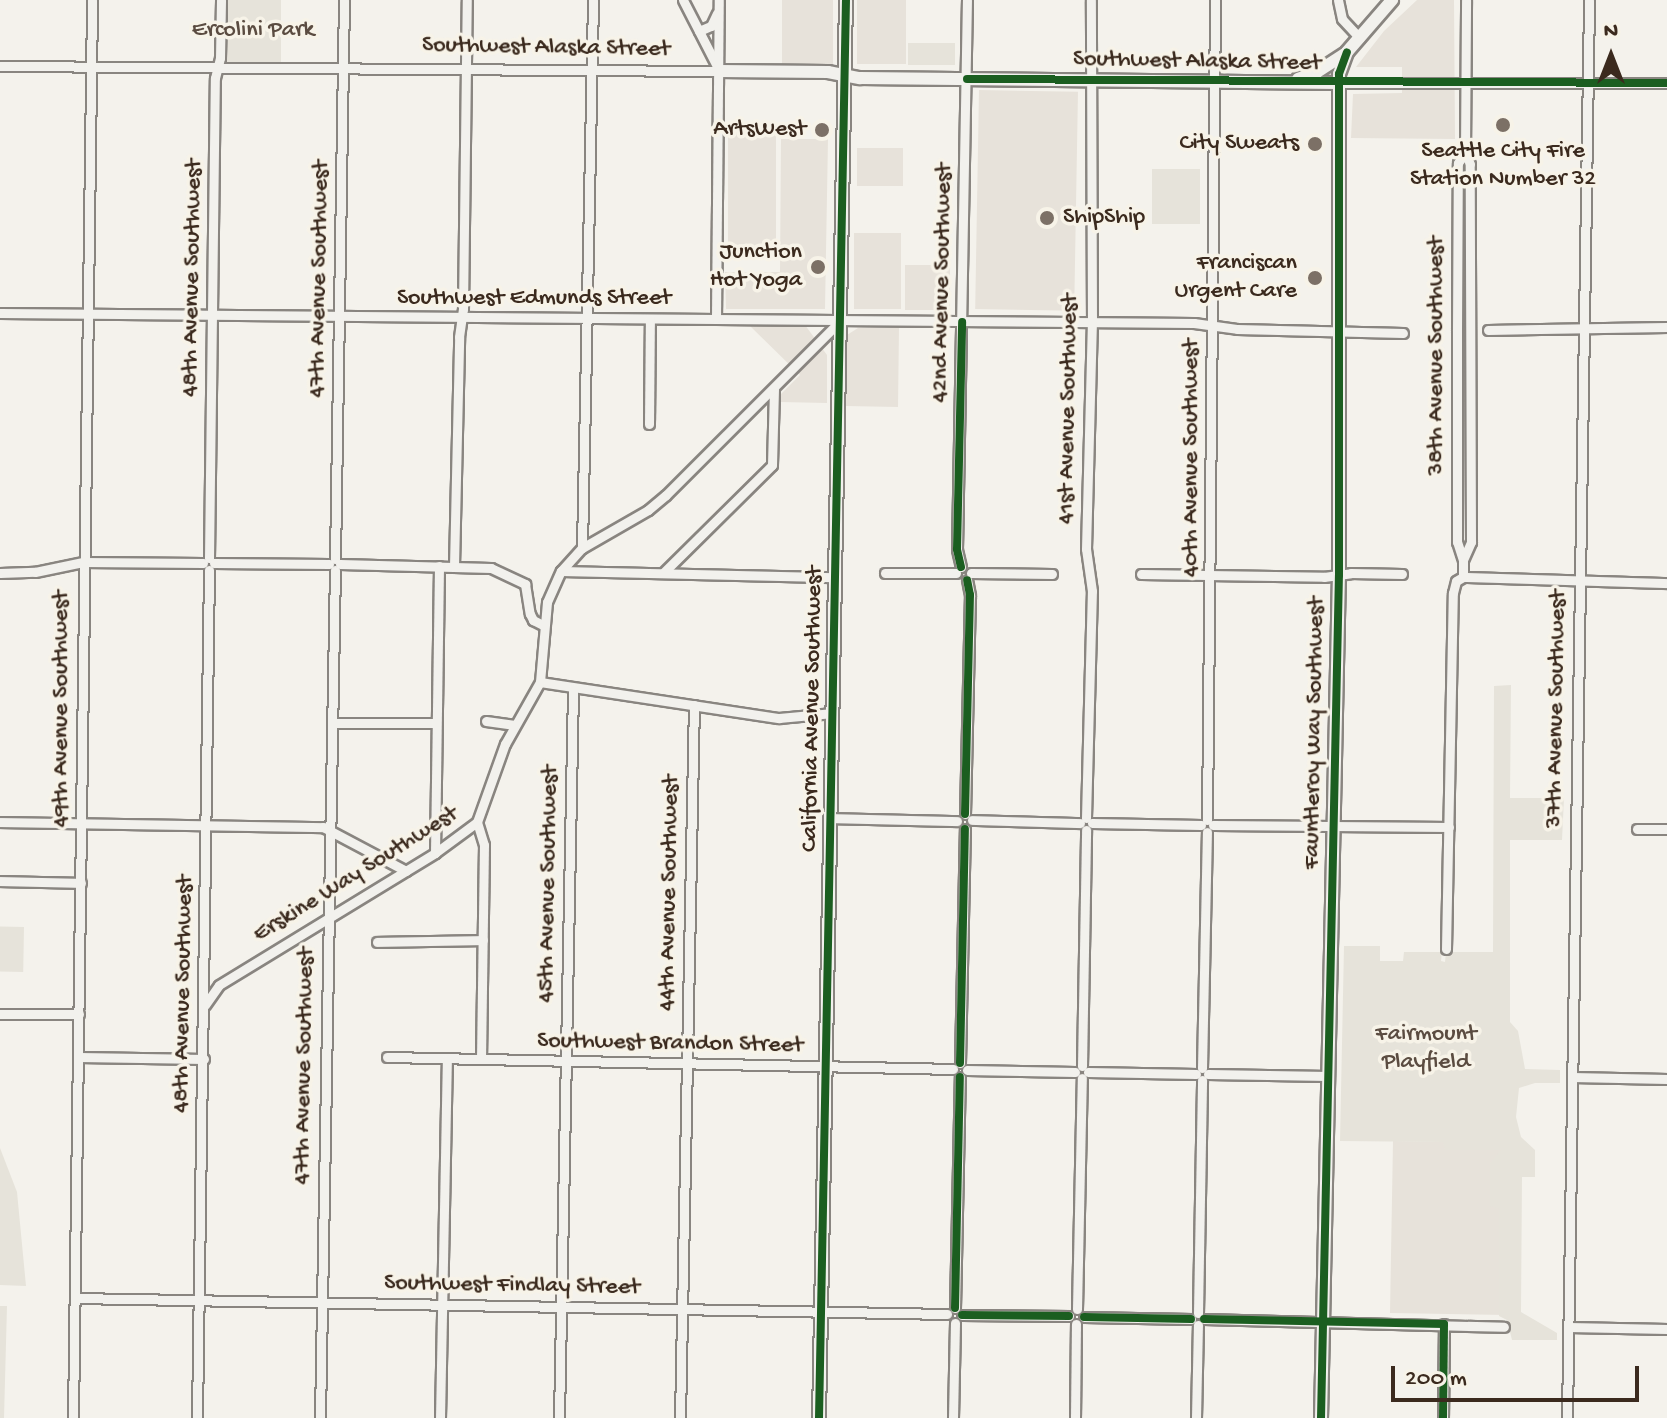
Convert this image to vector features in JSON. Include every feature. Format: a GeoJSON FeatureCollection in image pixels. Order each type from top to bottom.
{"type":"FeatureCollection","features":[{"type":"Feature","properties":{"kind":"main road","name":"California Avenue Southwest"},"geometry":{"type":"LineString","coordinates":[[819,1418],[846,0]]}},
{"type":"Feature","properties":{"kind":"main road","name":"Fauntleroy Way Southwest"},"geometry":{"type":"LineString","coordinates":[[1321,1418],[1339,575],[1339,83],[1341,63],[1347,52],[1392,0]]}},
{"type":"Feature","properties":{"kind":"main road"},"geometry":{"type":"LineString","coordinates":[[1276,83],[1317,72],[1347,52]]}},
{"type":"Feature","properties":{"kind":"main road","name":"Southwest Alaska Street"},"geometry":{"type":"LineString","coordinates":[[719,71],[828,72],[967,79],[1339,83]]}},
{"type":"Feature","properties":{"kind":"street","name":"49th Avenue Southwest"},"geometry":{"type":"LineString","coordinates":[[73,1418],[92,0]]}},
{"type":"Feature","properties":{"kind":"street","name":"48th Avenue Southwest"},"geometry":{"type":"LineString","coordinates":[[197,1418],[217,68],[221,0]]}},
{"type":"Feature","properties":{"kind":"street","name":"47th Avenue Southwest"},"geometry":{"type":"LineString","coordinates":[[320,1418],[344,0]]}},
{"type":"Feature","properties":{"kind":"street"},"geometry":{"type":"LineString","coordinates":[[454,566],[467,0]]}},
{"type":"Feature","properties":{"kind":"street"},"geometry":{"type":"LineString","coordinates":[[582,548],[593,0]]}},
{"type":"Feature","properties":{"kind":"street"},"geometry":{"type":"LineString","coordinates":[[683,0],[719,71]]}},
{"type":"Feature","properties":{"kind":"street","name":"42nd Avenue Southwest"},"geometry":{"type":"LineString","coordinates":[[959,570],[967,0]]}},
{"type":"Feature","properties":{"kind":"street","name":"41st Avenue Southwest"},"geometry":{"type":"LineString","coordinates":[[1075,1418],[1092,591],[1086,549],[1092,323],[1091,0]]}},
{"type":"Feature","properties":{"kind":"street","name":"40th Avenue Southwest"},"geometry":{"type":"LineString","coordinates":[[1196,1418],[1211,575],[1215,0]]}},
{"type":"Feature","properties":{"kind":"street"},"geometry":{"type":"LineString","coordinates":[[1338,0],[1342,19],[1360,38]]}},
{"type":"Feature","properties":{"kind":"street","name":"38th Avenue Southwest"},"geometry":{"type":"LineString","coordinates":[[1446,949],[1453,593],[1456,581],[1463,577],[1463,560],[1457,542],[1457,314],[1458,163],[1465,153],[1466,0]]}},
{"type":"Feature","properties":{"kind":"street","name":"37th Avenue Southwest"},"geometry":{"type":"LineString","coordinates":[[1567,1418],[1589,0]]}},
{"type":"Feature","properties":{"kind":"street"},"geometry":{"type":"LineString","coordinates":[[699,31],[713,23],[719,3]]}},
{"type":"Feature","properties":{"kind":"street"},"geometry":{"type":"LineString","coordinates":[[716,318],[719,3]]}},
{"type":"Feature","properties":{"kind":"street","name":"Southwest Alaska Street"},"geometry":{"type":"LineString","coordinates":[[0,66],[719,71]]}},
{"type":"Feature","properties":{"kind":"street","name":"Southwest Alaska Street"},"geometry":{"type":"LineString","coordinates":[[1339,83],[1667,83]]}},
{"type":"Feature","properties":{"kind":"street","name":"Southwest Edmunds Street"},"geometry":{"type":"LineString","coordinates":[[0,313],[1092,323],[1403,333]]}},
{"type":"Feature","properties":{"kind":"street"},"geometry":{"type":"LineString","coordinates":[[649,424],[650,319]]}},
{"type":"Feature","properties":{"kind":"street","name":"Erskine Way Southwest"},"geometry":{"type":"LineString","coordinates":[[205,1005],[219,985],[435,853],[477,822],[496,765],[540,682],[547,602],[561,571],[582,548],[648,510],[666,495],[840,321]]}},
{"type":"Feature","properties":{"kind":"street"},"geometry":{"type":"LineString","coordinates":[[1488,330],[1667,327]]}},
{"type":"Feature","properties":{"kind":"street"},"geometry":{"type":"LineString","coordinates":[[663,573],[772,465],[774,389]]}},
{"type":"Feature","properties":{"kind":"street"},"geometry":{"type":"LineString","coordinates":[[0,573],[35,572],[83,562],[491,568],[525,584],[530,614],[533,620],[543,625]]}},
{"type":"Feature","properties":{"kind":"street"},"geometry":{"type":"LineString","coordinates":[[435,853],[439,566]]}},
{"type":"Feature","properties":{"kind":"street"},"geometry":{"type":"LineString","coordinates":[[885,573],[959,570],[967,567],[969,576],[953,1418]]}},
{"type":"Feature","properties":{"kind":"street"},"geometry":{"type":"LineString","coordinates":[[561,571],[835,577]]}},
{"type":"Feature","properties":{"kind":"street"},"geometry":{"type":"LineString","coordinates":[[969,576],[1052,574]]}},
{"type":"Feature","properties":{"kind":"street"},"geometry":{"type":"LineString","coordinates":[[1141,574],[1402,574]]}},
{"type":"Feature","properties":{"kind":"street"},"geometry":{"type":"LineString","coordinates":[[1463,577],[1667,583]]}},
{"type":"Feature","properties":{"kind":"street"},"geometry":{"type":"LineString","coordinates":[[540,682],[779,718],[833,713]]}},
{"type":"Feature","properties":{"kind":"street","name":"45th Avenue Southwest"},"geometry":{"type":"LineString","coordinates":[[559,1418],[573,688]]}},
{"type":"Feature","properties":{"kind":"street","name":"44th Avenue Southwest"},"geometry":{"type":"LineString","coordinates":[[680,1418],[694,705]]}},
{"type":"Feature","properties":{"kind":"street"},"geometry":{"type":"LineString","coordinates":[[486,721],[515,725]]}},
{"type":"Feature","properties":{"kind":"street"},"geometry":{"type":"LineString","coordinates":[[333,723],[436,723]]}},
{"type":"Feature","properties":{"kind":"street"},"geometry":{"type":"LineString","coordinates":[[831,818],[965,818],[1207,826],[1449,827]]}},
{"type":"Feature","properties":{"kind":"street"},"geometry":{"type":"LineString","coordinates":[[0,822],[330,828],[406,871]]}},
{"type":"Feature","properties":{"kind":"street"},"geometry":{"type":"LineString","coordinates":[[477,822],[484,845],[481,1059]]}},
{"type":"Feature","properties":{"kind":"street"},"geometry":{"type":"LineString","coordinates":[[1637,829],[1667,829]]}},
{"type":"Feature","properties":{"kind":"street"},"geometry":{"type":"LineString","coordinates":[[0,881],[81,883]]}},
{"type":"Feature","properties":{"kind":"street"},"geometry":{"type":"LineString","coordinates":[[377,942],[483,940]]}},
{"type":"Feature","properties":{"kind":"street"},"geometry":{"type":"LineString","coordinates":[[0,1014],[79,1014]]}},
{"type":"Feature","properties":{"kind":"street"},"geometry":{"type":"LineString","coordinates":[[79,1057],[204,1059]]}},
{"type":"Feature","properties":{"kind":"street","name":"Southwest Brandon Street"},"geometry":{"type":"LineString","coordinates":[[387,1057],[1328,1076]]}},
{"type":"Feature","properties":{"kind":"street"},"geometry":{"type":"LineString","coordinates":[[440,1418],[447,1059]]}},
{"type":"Feature","properties":{"kind":"street"},"geometry":{"type":"LineString","coordinates":[[1572,1077],[1667,1079]]}},
{"type":"Feature","properties":{"kind":"street","name":"Southwest Findlay Street"},"geometry":{"type":"LineString","coordinates":[[75,1298],[1504,1327]]}},
{"type":"Feature","properties":{"kind":"street"},"geometry":{"type":"LineString","coordinates":[[1443,1418],[1444,1324]]}},
{"type":"Feature","properties":{"kind":"street"},"geometry":{"type":"LineString","coordinates":[[1569,1327],[1667,1329]]}},
{"type":"Feature","properties":{"kind":"shaded area"},"geometry":{"type":"Polygon","coordinates":[[[782,0],[833,0],[833,64],[782,64],[782,0]]]}},
{"type":"Feature","properties":{"kind":"shaded area"},"geometry":{"type":"Polygon","coordinates":[[[857,0],[906,0],[906,64],[857,64],[857,0]]]}},
{"type":"Feature","properties":{"kind":"shaded area"},"geometry":{"type":"Polygon","coordinates":[[[1417,0],[1454,0],[1455,139],[1351,138],[1353,94],[1402,93],[1402,67],[1356,67],[1384,31],[1417,0]]]}},
{"type":"Feature","properties":{"kind":"shaded area"},"geometry":{"type":"Polygon","coordinates":[[[979,90],[1078,92],[1074,311],[975,309],[979,90]]]}},
{"type":"Feature","properties":{"kind":"shaded area"},"geometry":{"type":"Polygon","coordinates":[[[728,131],[776,131],[776,252],[728,252],[728,131]]]}},
{"type":"Feature","properties":{"kind":"shaded area"},"geometry":{"type":"Polygon","coordinates":[[[781,139],[828,139],[825,309],[726,309],[725,272],[780,272],[781,139]]]}},
{"type":"Feature","properties":{"kind":"shaded area"},"geometry":{"type":"Polygon","coordinates":[[[857,148],[903,148],[903,186],[857,186],[857,148]]]}},
{"type":"Feature","properties":{"kind":"shaded area"},"geometry":{"type":"Polygon","coordinates":[[[854,233],[901,233],[901,309],[854,309],[854,233]]]}},
{"type":"Feature","properties":{"kind":"shaded area"},"geometry":{"type":"Polygon","coordinates":[[[905,265],[950,265],[950,310],[905,310],[905,265]]]}},
{"type":"Feature","properties":{"kind":"shaded area"},"geometry":{"type":"Polygon","coordinates":[[[805,325],[827,355],[827,403],[780,402],[780,395],[800,375],[750,326],[805,325]]]}},
{"type":"Feature","properties":{"kind":"shaded area"},"geometry":{"type":"Polygon","coordinates":[[[858,328],[899,328],[898,407],[846,406],[847,335],[858,328]]]}},
{"type":"Feature","properties":{"kind":"shaded area"},"geometry":{"type":"Polygon","coordinates":[[[1393,1141],[1509,1143],[1506,1315],[1390,1313],[1393,1141]]]}},
{"type":"Feature","properties":{"kind":"green space","name":"Ercolini Park"},"geometry":{"type":"Polygon","coordinates":[[[226,0],[281,0],[281,63],[226,63],[226,0]]]}},
{"type":"Feature","properties":{"kind":"green space"},"geometry":{"type":"Polygon","coordinates":[[[908,43],[955,43],[955,65],[908,65],[908,43]]]}},
{"type":"Feature","properties":{"kind":"green space"},"geometry":{"type":"Polygon","coordinates":[[[1152,169],[1200,169],[1200,224],[1152,224],[1152,169]]]}},
{"type":"Feature","properties":{"kind":"green space","name":"Fairmount Playfield"},"geometry":{"type":"Polygon","coordinates":[[[1511,685],[1510,798],[1564,798],[1562,840],[1510,840],[1510,1022],[1518,1031],[1525,1069],[1560,1070],[1560,1083],[1535,1083],[1519,1088],[1516,1117],[1521,1137],[1535,1150],[1535,1177],[1522,1177],[1521,1312],[1557,1333],[1557,1340],[1512,1340],[1507,1320],[1499,1316],[1499,1209],[1490,1206],[1490,1163],[1501,1150],[1445,1150],[1443,1142],[1340,1141],[1344,946],[1380,946],[1380,961],[1403,961],[1404,952],[1442,952],[1441,961],[1445,962],[1446,952],[1493,952],[1494,686],[1511,685]]]}},
{"type":"Feature","properties":{"kind":"green space"},"geometry":{"type":"Polygon","coordinates":[[[0,927],[24,927],[23,972],[0,972],[0,927]]]}},
{"type":"Feature","properties":{"kind":"green space"},"geometry":{"type":"Polygon","coordinates":[[[0,1148],[17,1192],[26,1286],[0,1285],[0,1148]]]}},
{"type":"Feature","properties":{"kind":"green space"},"geometry":{"type":"Polygon","coordinates":[[[0,1306],[7,1306],[4,1418],[0,1418],[0,1306]]]}},
{"type":"Feature","properties":{"kind":"cycle path"},"geometry":{"type":"LineString","coordinates":[[819,1418],[846,0]]}},
{"type":"Feature","properties":{"kind":"cycle path"},"geometry":{"type":"LineString","coordinates":[[1321,1418],[1339,575],[1339,74],[1347,52]]}},
{"type":"Feature","properties":{"kind":"cycle path"},"geometry":{"type":"LineString","coordinates":[[967,79],[1667,83]]}},
{"type":"Feature","properties":{"kind":"cycle path"},"geometry":{"type":"LineString","coordinates":[[961,567],[957,549],[962,322]]}},
{"type":"Feature","properties":{"kind":"cycle path"},"geometry":{"type":"LineString","coordinates":[[965,814],[970,595],[967,580]]}},
{"type":"Feature","properties":{"kind":"cycle path"},"geometry":{"type":"LineString","coordinates":[[960,1063],[965,829]]}},
{"type":"Feature","properties":{"kind":"cycle path"},"geometry":{"type":"LineString","coordinates":[[955,1308],[960,1077]]}},
{"type":"Feature","properties":{"kind":"cycle path"},"geometry":{"type":"LineString","coordinates":[[962,1315],[1069,1316]]}},
{"type":"Feature","properties":{"kind":"cycle path"},"geometry":{"type":"LineString","coordinates":[[1084,1317],[1191,1319]]}},
{"type":"Feature","properties":{"kind":"cycle path"},"geometry":{"type":"LineString","coordinates":[[1204,1319],[1444,1324],[1443,1418]]}},
{"type":"Feature","properties":{"kind":"place","name":"Seattle City Fire Station Number 32"},"geometry":{"type":"Point","coordinates":[1503,125]}},
{"type":"Feature","properties":{"kind":"place","name":"ArtsWest"},"geometry":{"type":"Point","coordinates":[822,130]}},
{"type":"Feature","properties":{"kind":"place","name":"City Sweats"},"geometry":{"type":"Point","coordinates":[1315,144]}},
{"type":"Feature","properties":{"kind":"place","name":"ShipShip"},"geometry":{"type":"Point","coordinates":[1047,218]}},
{"type":"Feature","properties":{"kind":"place","name":"Junction Hot Yoga"},"geometry":{"type":"Point","coordinates":[818,267]}},
{"type":"Feature","properties":{"kind":"place","name":"Franciscan Urgent Care"},"geometry":{"type":"Point","coordinates":[1315,278]}}]}
